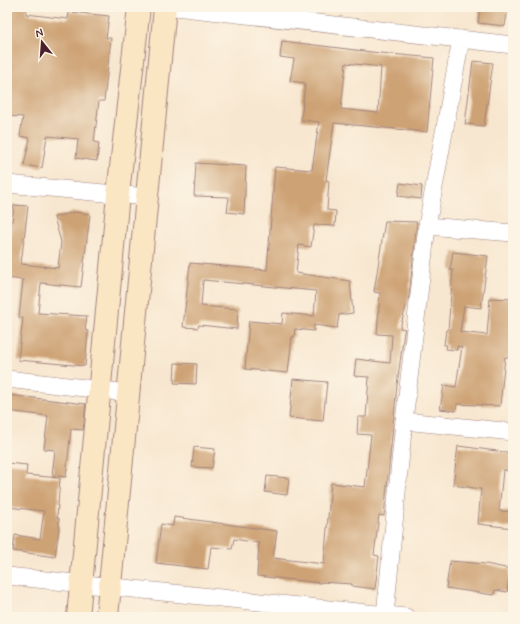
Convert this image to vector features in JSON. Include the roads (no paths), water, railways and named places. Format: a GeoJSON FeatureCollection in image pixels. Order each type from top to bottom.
{"type":"FeatureCollection","features":[{"type":"Feature","properties":{"kind":"street"},"geometry":{"type":"LineString","coordinates":[[78,617],[118,194],[139,7]]}},
{"type":"Feature","properties":{"kind":"street"},"geometry":{"type":"LineString","coordinates":[[107,617],[165,7]]}},
{"type":"Feature","properties":{"kind":"street"},"geometry":{"type":"LineString","coordinates":[[175,7],[513,45]]}},
{"type":"Feature","properties":{"kind":"street"},"geometry":{"type":"LineString","coordinates":[[385,615],[404,421],[427,226],[462,39]]}},
{"type":"Feature","properties":{"kind":"street"},"geometry":{"type":"LineString","coordinates":[[7,184],[147,197]]}},
{"type":"Feature","properties":{"kind":"street"},"geometry":{"type":"LineString","coordinates":[[427,226],[513,233]]}},
{"type":"Feature","properties":{"kind":"street"},"geometry":{"type":"LineString","coordinates":[[7,380],[128,393]]}},
{"type":"Feature","properties":{"kind":"street"},"geometry":{"type":"LineString","coordinates":[[404,421],[513,432]]}},
{"type":"Feature","properties":{"kind":"street"},"geometry":{"type":"LineString","coordinates":[[7,576],[406,617]]}}]}
